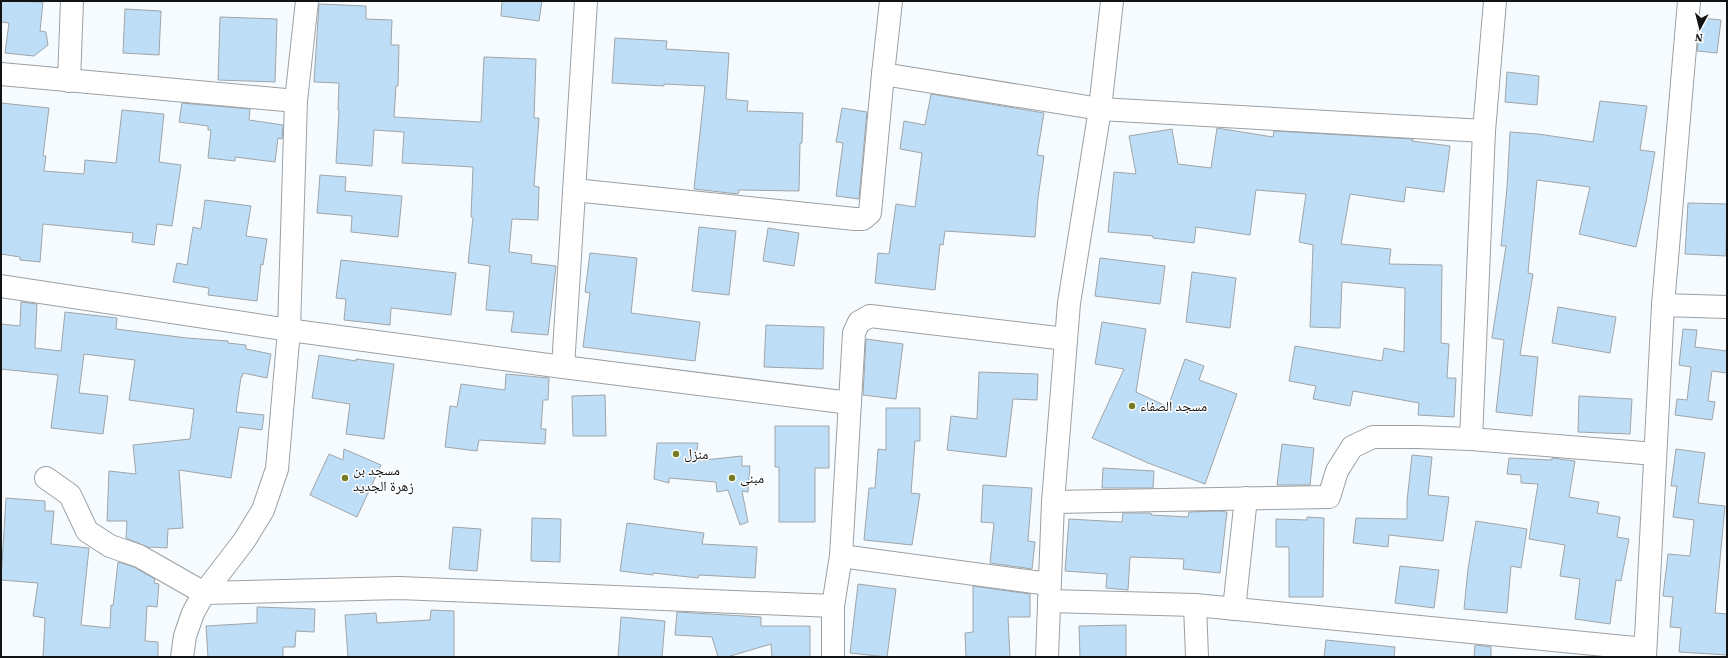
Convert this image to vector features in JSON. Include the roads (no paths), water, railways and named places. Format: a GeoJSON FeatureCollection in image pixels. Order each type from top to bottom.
{"type":"FeatureCollection","features":[{"type":"Feature","properties":{"kind":"street"},"geometry":{"type":"LineString","coordinates":[[69,81],[72,1]]}},
{"type":"Feature","properties":{"kind":"street"},"geometry":{"type":"LineString","coordinates":[[182,657],[185,636],[192,613],[204,593],[244,540],[263,510],[277,469],[289,330],[296,101],[307,1]]}},
{"type":"Feature","properties":{"kind":"street"},"geometry":{"type":"LineString","coordinates":[[563,367],[586,1]]}},
{"type":"Feature","properties":{"kind":"street"},"geometry":{"type":"LineString","coordinates":[[574,190],[863,219],[870,212],[891,1]]}},
{"type":"Feature","properties":{"kind":"street"},"geometry":{"type":"LineString","coordinates":[[1047,657],[1053,502],[1069,303],[1100,109],[1112,1]]}},
{"type":"Feature","properties":{"kind":"street"},"geometry":{"type":"LineString","coordinates":[[1471,439],[1484,131],[1495,1]]}},
{"type":"Feature","properties":{"kind":"street"},"geometry":{"type":"LineString","coordinates":[[841,556],[1049,592],[1195,605],[1645,653],[1663,304],[1689,1]]}},
{"type":"Feature","properties":{"kind":"street"},"geometry":{"type":"LineString","coordinates":[[1,74],[296,101]]}},
{"type":"Feature","properties":{"kind":"street"},"geometry":{"type":"LineString","coordinates":[[883,74],[1100,109],[1484,131]]}},
{"type":"Feature","properties":{"kind":"street"},"geometry":{"type":"LineString","coordinates":[[1,286],[289,330],[563,367],[850,403]]}},
{"type":"Feature","properties":{"kind":"street"},"geometry":{"type":"LineString","coordinates":[[1663,304],[1727,308]]}},
{"type":"Feature","properties":{"kind":"street"},"geometry":{"type":"LineString","coordinates":[[833,657],[833,606],[841,556],[854,333],[859,322],[870,316],[1066,339]]}},
{"type":"Feature","properties":{"kind":"street"},"geometry":{"type":"LineString","coordinates":[[1053,502],[1330,497],[1338,471],[1352,447],[1373,437],[1471,439],[1655,454]]}},
{"type":"Feature","properties":{"kind":"street"},"geometry":{"type":"LineString","coordinates":[[46,478],[70,494],[87,531],[110,546],[139,556],[204,593],[399,588],[833,606]]}},
{"type":"Feature","properties":{"kind":"street"},"geometry":{"type":"LineString","coordinates":[[1234,609],[1246,498]]}},
{"type":"Feature","properties":{"kind":"street"},"geometry":{"type":"LineString","coordinates":[[1195,605],[1197,657]]}},
{"type":"Feature","properties":{"kind":"place","name":"مسجد الصفاء"},"geometry":{"type":"Point","coordinates":[1132,406]}},
{"type":"Feature","properties":{"kind":"place","name":"منزل"},"geometry":{"type":"Point","coordinates":[676,454]}},
{"type":"Feature","properties":{"kind":"place","name":"مسجد بن زهرة الجديد"},"geometry":{"type":"Point","coordinates":[345,478]}},
{"type":"Feature","properties":{"kind":"place","name":"مبنى"},"geometry":{"type":"Point","coordinates":[732,478]}}]}
